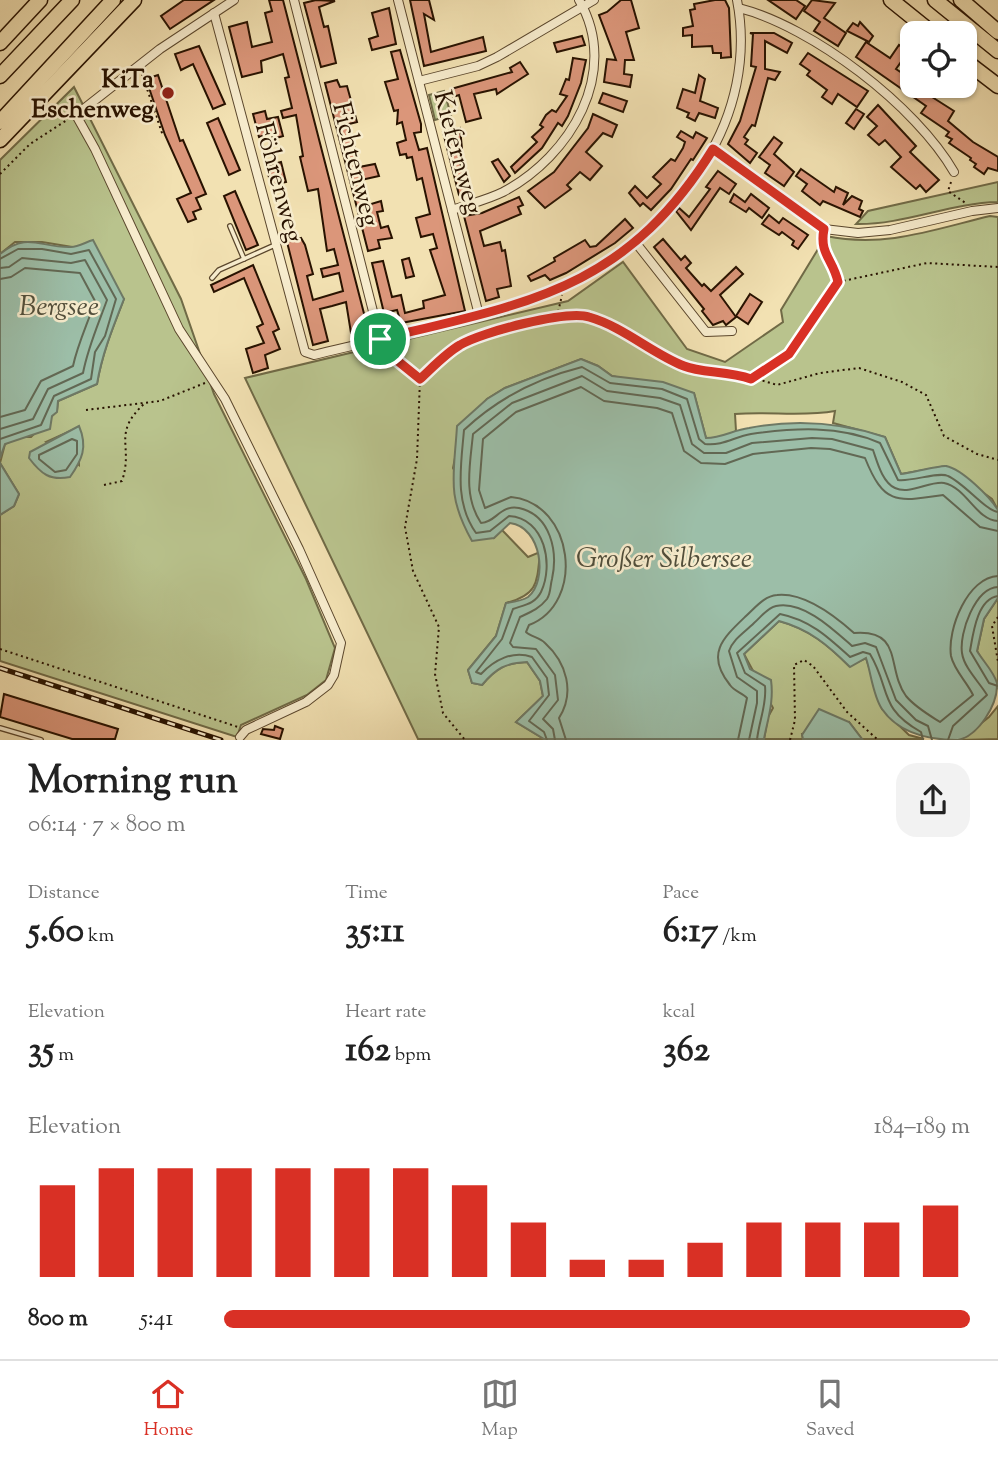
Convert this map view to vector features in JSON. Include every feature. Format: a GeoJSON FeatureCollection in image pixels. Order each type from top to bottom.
{"type":"FeatureCollection","features":[{"type":"Feature","properties":{"kind":"highway"},"geometry":{"type":"LineString","coordinates":[[0,43],[40,0]]}},
{"type":"Feature","properties":{"kind":"highway"},"geometry":{"type":"LineString","coordinates":[[0,76],[72,0]]}},
{"type":"Feature","properties":{"kind":"highway"},"geometry":{"type":"LineString","coordinates":[[0,122],[113,0]]}},
{"type":"Feature","properties":{"kind":"highway"},"geometry":{"type":"LineString","coordinates":[[0,140],[134,0]]}},
{"type":"Feature","properties":{"kind":"highway"},"geometry":{"type":"LineString","coordinates":[[891,0],[917,21]]}},
{"type":"Feature","properties":{"kind":"highway"},"geometry":{"type":"LineString","coordinates":[[935,0],[998,51]]}},
{"type":"Feature","properties":{"kind":"highway"},"geometry":{"type":"LineString","coordinates":[[961,0],[998,32]]}},
{"type":"Feature","properties":{"kind":"highway"},"geometry":{"type":"LineString","coordinates":[[977,70],[998,86]]}},
{"type":"Feature","properties":{"kind":"street"},"geometry":{"type":"LineString","coordinates":[[234,0],[138,67],[76,115],[95,149],[179,329],[212,379],[299,548],[341,643],[334,675],[322,691],[243,734]]}},
{"type":"Feature","properties":{"kind":"street","name":"Fichtenweg"},"geometry":{"type":"LineString","coordinates":[[294,0],[380,339]]}},
{"type":"Feature","properties":{"kind":"street","name":"Kiefernweg"},"geometry":{"type":"LineString","coordinates":[[398,0],[479,315]]}},
{"type":"Feature","properties":{"kind":"street"},"geometry":{"type":"LineString","coordinates":[[419,81],[478,66],[498,57],[581,3],[594,0]]}},
{"type":"Feature","properties":{"kind":"street"},"geometry":{"type":"LineString","coordinates":[[453,210],[505,191],[529,175],[567,138],[589,95],[596,70],[596,46],[581,3]]}},
{"type":"Feature","properties":{"kind":"street"},"geometry":{"type":"LineString","coordinates":[[380,339],[479,315],[563,288],[608,264],[636,243],[693,182],[729,116],[736,86],[741,33],[738,4],[790,29],[878,86],[944,155],[954,172]]}},
{"type":"Feature","properties":{"kind":"street","name":"Föhrenweg"},"geometry":{"type":"LineString","coordinates":[[214,13],[305,352],[314,355],[380,339]]}},
{"type":"Feature","properties":{"kind":"street"},"geometry":{"type":"LineString","coordinates":[[713,149],[824,229],[858,233],[890,230],[972,211],[998,208]]}},
{"type":"Feature","properties":{"kind":"street"},"geometry":{"type":"LineString","coordinates":[[636,243],[706,332],[732,331]]}},
{"type":"Feature","properties":{"kind":"lane"},"geometry":{"type":"LineString","coordinates":[[230,226],[244,259]]}},
{"type":"Feature","properties":{"kind":"lane"},"geometry":{"type":"LineString","coordinates":[[212,278],[219,270],[275,245]]}},
{"type":"Feature","properties":{"kind":"lane"},"geometry":{"type":"LineString","coordinates":[[0,728],[41,740]]}},
{"type":"Feature","properties":{"kind":"path"},"geometry":{"type":"LineString","coordinates":[[138,67],[163,136]]}},
{"type":"Feature","properties":{"kind":"path"},"geometry":{"type":"LineString","coordinates":[[0,174],[30,144],[76,115]]}},
{"type":"Feature","properties":{"kind":"path"},"geometry":{"type":"LineString","coordinates":[[954,172],[948,191],[964,200],[972,211]]}},
{"type":"Feature","properties":{"kind":"path"},"geometry":{"type":"LineString","coordinates":[[824,229],[822,247],[835,270],[838,282]]}},
{"type":"Feature","properties":{"kind":"path"},"geometry":{"type":"LineString","coordinates":[[751,379],[789,354],[838,282],[927,263],[998,267]]}},
{"type":"Feature","properties":{"kind":"path"},"geometry":{"type":"LineString","coordinates":[[556,318],[563,288]]}},
{"type":"Feature","properties":{"kind":"path"},"geometry":{"type":"LineString","coordinates":[[464,740],[443,713],[435,674],[439,627],[413,571],[405,527],[417,459],[420,379],[459,345],[485,334],[556,318],[587,316],[641,340],[685,367],[731,372],[777,385],[820,373],[859,368],[902,382],[926,396],[944,436],[977,454],[998,460]]}},
{"type":"Feature","properties":{"kind":"path"},"geometry":{"type":"LineString","coordinates":[[380,339],[383,349],[420,379]]}},
{"type":"Feature","properties":{"kind":"path"},"geometry":{"type":"LineString","coordinates":[[86,410],[145,402],[193,390],[212,379]]}},
{"type":"Feature","properties":{"kind":"path"},"geometry":{"type":"LineString","coordinates":[[104,485],[122,481],[128,464],[124,430],[131,416],[145,402]]}},
{"type":"Feature","properties":{"kind":"path"},"geometry":{"type":"LineString","coordinates":[[998,617],[992,625],[998,662]]}},
{"type":"Feature","properties":{"kind":"path"},"geometry":{"type":"LineString","coordinates":[[0,649],[243,734]]}},
{"type":"Feature","properties":{"kind":"path"},"geometry":{"type":"LineString","coordinates":[[790,740],[795,720],[794,665],[804,660],[813,666],[847,712],[878,740]]}},
{"type":"Feature","properties":{"kind":"shaded area"},"geometry":{"type":"Polygon","coordinates":[[[74,87],[181,299],[214,394],[306,579],[335,648],[326,680],[307,695],[241,725],[237,737],[0,661],[0,515],[14,506],[19,494],[0,463],[5,444],[20,437],[31,437],[57,411],[58,401],[97,384],[105,351],[124,299],[72,247],[42,242],[15,242],[0,254],[0,160],[74,87]],[[79,427],[46,442],[79,465],[79,427]]]}},
{"type":"Feature","properties":{"kind":"shaded area"},"geometry":{"type":"Polygon","coordinates":[[[444,91],[451,115],[435,120],[429,95],[444,91]]]}},
{"type":"Feature","properties":{"kind":"shaded area"},"geometry":{"type":"Polygon","coordinates":[[[998,182],[998,202],[962,206],[892,221],[856,224],[868,211],[998,182]]]}},
{"type":"Feature","properties":{"kind":"shaded area"},"geometry":{"type":"Polygon","coordinates":[[[990,216],[998,217],[998,510],[992,499],[946,466],[901,474],[885,437],[833,423],[835,411],[810,414],[735,414],[736,431],[722,438],[706,438],[694,393],[612,376],[581,359],[505,388],[487,399],[477,410],[456,453],[453,468],[494,538],[502,530],[528,557],[540,552],[538,572],[530,592],[506,603],[496,636],[468,670],[472,683],[482,685],[502,667],[527,662],[540,681],[543,696],[516,722],[544,739],[418,739],[245,378],[568,301],[623,262],[687,349],[725,362],[783,322],[781,310],[826,236],[889,239],[990,216]]]}},
{"type":"Feature","properties":{"kind":"shaded area"},"geometry":{"type":"Polygon","coordinates":[[[998,598],[998,688],[977,651],[984,619],[998,598]]]}},
{"type":"Feature","properties":{"kind":"shaded area"},"geometry":{"type":"Polygon","coordinates":[[[779,621],[800,628],[849,666],[866,658],[882,709],[909,735],[924,739],[862,739],[849,722],[802,734],[803,739],[764,739],[768,717],[773,708],[744,654],[779,621]]]}},
{"type":"Feature","properties":{"kind":"shaded area"},"geometry":{"type":"Polygon","coordinates":[[[998,706],[998,739],[960,740],[989,717],[998,706]]]}},
{"type":"Feature","properties":{"kind":"water","name":"Bergsee"},"geometry":{"type":"Polygon","coordinates":[[[93,240],[124,299],[105,351],[97,384],[58,401],[50,429],[5,444],[0,458],[0,254],[19,243],[34,242],[71,247],[93,240]]]}},
{"type":"Feature","properties":{"kind":"water","name":"Großer Silbersee"},"geometry":{"type":"Polygon","coordinates":[[[581,359],[612,376],[663,382],[694,393],[706,438],[766,425],[835,425],[885,437],[901,474],[946,466],[960,472],[975,484],[998,510],[998,598],[984,619],[977,651],[997,683],[994,701],[979,726],[958,740],[936,739],[906,730],[889,718],[879,704],[866,658],[850,667],[818,639],[800,628],[779,621],[744,654],[750,669],[771,680],[771,703],[764,739],[544,739],[516,722],[543,696],[540,681],[527,662],[502,668],[482,685],[472,683],[468,670],[496,636],[506,603],[528,597],[534,589],[540,568],[535,544],[521,527],[510,523],[494,538],[472,541],[455,498],[457,426],[487,399],[505,388],[581,359]]]}},
{"type":"Feature","properties":{"kind":"water"},"geometry":{"type":"Polygon","coordinates":[[[79,426],[83,440],[82,453],[70,477],[46,475],[29,458],[30,452],[79,426]]]}},
{"type":"Feature","properties":{"kind":"water"},"geometry":{"type":"Polygon","coordinates":[[[0,463],[19,494],[14,506],[0,515],[0,463]]]}},
{"type":"Feature","properties":{"kind":"water"},"geometry":{"type":"Polygon","coordinates":[[[819,709],[849,722],[862,739],[803,739],[802,735],[819,709]]]}},
{"type":"Feature","properties":{"kind":"building"},"geometry":{"type":"Polygon","coordinates":[[[184,0],[214,0],[170,29],[161,16],[184,0]]]}},
{"type":"Feature","properties":{"kind":"building"},"geometry":{"type":"Polygon","coordinates":[[[269,0],[283,0],[368,329],[351,333],[346,302],[320,309],[328,341],[313,345],[287,242],[301,238],[305,245],[313,274],[307,276],[313,300],[343,291],[339,273],[323,277],[321,269],[338,265],[334,249],[327,251],[318,189],[308,191],[300,157],[303,156],[296,115],[283,118],[281,111],[292,108],[285,78],[289,77],[283,54],[261,61],[262,72],[242,77],[229,27],[247,22],[252,47],[272,42],[265,13],[272,11],[269,0]]]}},
{"type":"Feature","properties":{"kind":"building"},"geometry":{"type":"Polygon","coordinates":[[[316,0],[335,1],[319,7],[324,27],[328,26],[336,63],[321,67],[304,3],[316,0]]]}},
{"type":"Feature","properties":{"kind":"building"},"geometry":{"type":"Polygon","coordinates":[[[410,0],[429,0],[434,20],[424,14],[431,52],[483,37],[486,51],[424,66],[410,0]]]}},
{"type":"Feature","properties":{"kind":"building"},"geometry":{"type":"Polygon","coordinates":[[[621,0],[631,0],[639,28],[626,32],[634,60],[625,60],[624,74],[632,75],[630,87],[604,82],[607,59],[616,60],[599,15],[621,0]]]}},
{"type":"Feature","properties":{"kind":"building"},"geometry":{"type":"Polygon","coordinates":[[[725,0],[729,8],[731,57],[721,58],[721,53],[713,53],[712,46],[692,47],[692,35],[683,36],[683,28],[693,26],[690,10],[695,9],[694,4],[725,0]]]}},
{"type":"Feature","properties":{"kind":"building"},"geometry":{"type":"Polygon","coordinates":[[[768,0],[796,0],[805,6],[796,19],[768,0]]]}},
{"type":"Feature","properties":{"kind":"building"},"geometry":{"type":"Polygon","coordinates":[[[812,0],[835,3],[824,18],[846,33],[838,46],[814,31],[820,22],[804,11],[812,0]]]}},
{"type":"Feature","properties":{"kind":"building"},"geometry":{"type":"Polygon","coordinates":[[[389,8],[396,44],[372,50],[369,39],[378,36],[372,13],[389,8]]]}},
{"type":"Feature","properties":{"kind":"building"},"geometry":{"type":"Polygon","coordinates":[[[860,22],[873,36],[869,42],[847,31],[853,23],[858,26],[860,22]]]}},
{"type":"Feature","properties":{"kind":"building"},"geometry":{"type":"Polygon","coordinates":[[[750,33],[774,33],[792,43],[787,53],[765,41],[765,69],[780,72],[775,80],[768,78],[755,126],[752,125],[744,137],[748,140],[745,144],[757,153],[750,163],[728,144],[740,121],[756,67],[751,66],[753,34],[750,33]]]}},
{"type":"Feature","properties":{"kind":"building"},"geometry":{"type":"Polygon","coordinates":[[[582,36],[585,45],[557,52],[554,43],[582,36]]]}},
{"type":"Feature","properties":{"kind":"building"},"geometry":{"type":"Polygon","coordinates":[[[866,42],[890,58],[899,45],[900,63],[896,69],[900,72],[900,88],[856,57],[866,42]]]}},
{"type":"Feature","properties":{"kind":"building"},"geometry":{"type":"Polygon","coordinates":[[[199,46],[225,104],[213,109],[193,64],[181,70],[175,54],[199,46]]]}},
{"type":"Feature","properties":{"kind":"building"},"geometry":{"type":"Polygon","coordinates":[[[400,50],[421,124],[421,132],[414,133],[419,150],[427,148],[465,311],[401,323],[397,310],[384,313],[372,263],[383,261],[392,297],[401,295],[405,313],[424,308],[423,301],[445,295],[430,250],[437,248],[433,234],[421,237],[416,218],[430,214],[422,178],[417,180],[412,157],[400,155],[397,143],[406,140],[402,122],[397,124],[398,110],[394,111],[385,82],[398,79],[391,52],[400,50]]]}},
{"type":"Feature","properties":{"kind":"building"},"geometry":{"type":"Polygon","coordinates":[[[808,53],[868,91],[857,107],[838,94],[832,104],[822,97],[827,90],[807,75],[810,71],[800,64],[808,53]]]}},
{"type":"Feature","properties":{"kind":"building"},"geometry":{"type":"Polygon","coordinates":[[[573,58],[586,60],[581,83],[568,116],[562,126],[558,123],[542,148],[515,173],[511,167],[537,142],[532,137],[543,127],[540,125],[546,115],[552,110],[556,112],[567,96],[560,94],[566,79],[569,80],[573,58]]]}},
{"type":"Feature","properties":{"kind":"building"},"geometry":{"type":"Polygon","coordinates":[[[520,62],[528,74],[497,94],[496,89],[474,94],[481,118],[466,122],[459,95],[453,97],[451,89],[512,72],[510,68],[520,62]]]}},
{"type":"Feature","properties":{"kind":"building"},"geometry":{"type":"Polygon","coordinates":[[[158,75],[180,141],[183,140],[206,194],[196,198],[201,209],[193,212],[196,219],[188,222],[177,199],[191,193],[165,135],[146,79],[158,75]]]}},
{"type":"Feature","properties":{"kind":"building"},"geometry":{"type":"Polygon","coordinates":[[[699,75],[705,79],[700,101],[718,108],[715,118],[699,113],[695,121],[687,117],[689,113],[677,108],[683,89],[695,93],[699,75]]]}},
{"type":"Feature","properties":{"kind":"building"},"geometry":{"type":"Polygon","coordinates":[[[337,80],[340,87],[347,86],[357,122],[349,124],[359,167],[375,164],[379,176],[361,180],[368,205],[381,201],[383,211],[377,212],[381,228],[388,226],[392,238],[378,240],[380,248],[368,251],[325,83],[337,80]]]}},
{"type":"Feature","properties":{"kind":"building"},"geometry":{"type":"Polygon","coordinates":[[[603,93],[627,101],[623,112],[599,103],[603,93]]]}},
{"type":"Feature","properties":{"kind":"building"},"geometry":{"type":"Polygon","coordinates":[[[915,98],[934,98],[954,111],[948,121],[973,142],[998,157],[998,171],[988,168],[984,174],[974,167],[976,164],[971,158],[949,143],[952,139],[946,136],[949,132],[921,113],[926,106],[915,98]]]}},
{"type":"Feature","properties":{"kind":"building"},"geometry":{"type":"Polygon","coordinates":[[[878,105],[916,146],[910,152],[939,180],[926,192],[920,185],[916,189],[891,167],[901,157],[885,140],[879,145],[868,135],[877,126],[867,117],[878,105]]]}},
{"type":"Feature","properties":{"kind":"building"},"geometry":{"type":"Polygon","coordinates":[[[856,109],[864,114],[854,129],[846,123],[856,109]]]}},
{"type":"Feature","properties":{"kind":"building"},"geometry":{"type":"Polygon","coordinates":[[[265,111],[267,119],[278,117],[283,136],[273,139],[272,133],[259,137],[253,114],[265,111]]]}},
{"type":"Feature","properties":{"kind":"building"},"geometry":{"type":"Polygon","coordinates":[[[593,114],[617,125],[612,137],[603,133],[586,152],[602,166],[590,180],[580,172],[567,185],[571,189],[545,208],[528,191],[554,172],[588,128],[593,114]]]}},
{"type":"Feature","properties":{"kind":"building"},"geometry":{"type":"Polygon","coordinates":[[[218,118],[240,170],[229,175],[207,123],[218,118]]]}},
{"type":"Feature","properties":{"kind":"building"},"geometry":{"type":"Polygon","coordinates":[[[460,128],[463,159],[459,160],[470,192],[459,195],[443,132],[460,128]]]}},
{"type":"Feature","properties":{"kind":"building"},"geometry":{"type":"Polygon","coordinates":[[[681,131],[693,138],[696,132],[707,138],[671,189],[651,210],[643,203],[640,206],[629,193],[635,186],[647,198],[661,184],[653,177],[671,159],[675,161],[683,148],[685,142],[677,137],[681,131]]]}},
{"type":"Feature","properties":{"kind":"building"},"geometry":{"type":"Polygon","coordinates":[[[774,137],[782,143],[774,154],[794,172],[784,186],[765,173],[770,165],[759,157],[774,137]]]}},
{"type":"Feature","properties":{"kind":"building"},"geometry":{"type":"Polygon","coordinates":[[[498,159],[510,176],[504,182],[492,162],[498,159]]]}},
{"type":"Feature","properties":{"kind":"building"},"geometry":{"type":"Polygon","coordinates":[[[281,162],[286,182],[271,185],[266,166],[281,162]]]}},
{"type":"Feature","properties":{"kind":"building"},"geometry":{"type":"Polygon","coordinates":[[[801,169],[834,192],[836,187],[848,193],[843,205],[852,196],[862,201],[859,209],[863,211],[860,217],[823,201],[820,205],[802,191],[807,184],[796,176],[801,169]]]}},
{"type":"Feature","properties":{"kind":"building"},"geometry":{"type":"Polygon","coordinates":[[[718,171],[736,184],[729,194],[720,188],[691,230],[676,211],[679,208],[689,217],[710,189],[706,187],[718,171]]]}},
{"type":"Feature","properties":{"kind":"building"},"geometry":{"type":"Polygon","coordinates":[[[235,191],[258,245],[246,250],[224,196],[235,191]]]}},
{"type":"Feature","properties":{"kind":"building"},"geometry":{"type":"Polygon","coordinates":[[[734,194],[745,202],[751,194],[769,208],[762,218],[749,208],[746,212],[730,202],[734,194]]]}},
{"type":"Feature","properties":{"kind":"building"},"geometry":{"type":"Polygon","coordinates":[[[519,197],[523,205],[518,207],[521,214],[480,231],[484,246],[500,242],[502,251],[505,250],[511,286],[497,289],[499,297],[486,301],[464,216],[482,213],[519,197]]]}},
{"type":"Feature","properties":{"kind":"building"},"geometry":{"type":"Polygon","coordinates":[[[769,215],[779,223],[783,218],[808,235],[798,249],[792,245],[794,241],[782,232],[779,235],[762,224],[769,215]]]}},
{"type":"Feature","properties":{"kind":"building"},"geometry":{"type":"Polygon","coordinates":[[[625,219],[633,228],[615,243],[566,273],[550,280],[545,275],[531,281],[528,276],[585,240],[590,247],[596,246],[625,219]]]}},
{"type":"Feature","properties":{"kind":"building"},"geometry":{"type":"Polygon","coordinates":[[[663,239],[681,260],[685,256],[691,263],[686,268],[702,286],[704,284],[711,291],[736,267],[743,274],[720,295],[736,317],[726,325],[723,321],[713,325],[702,311],[704,309],[654,247],[663,239]]]}},
{"type":"Feature","properties":{"kind":"building"},"geometry":{"type":"Polygon","coordinates":[[[409,258],[414,276],[406,278],[402,260],[409,258]]]}},
{"type":"Feature","properties":{"kind":"building"},"geometry":{"type":"Polygon","coordinates":[[[253,265],[279,329],[273,332],[280,349],[265,355],[268,368],[253,373],[246,349],[264,343],[257,327],[263,324],[244,278],[214,292],[211,285],[253,265]]]}},
{"type":"Feature","properties":{"kind":"building"},"geometry":{"type":"Polygon","coordinates":[[[750,294],[762,302],[748,324],[736,316],[750,294]]]}},
{"type":"Feature","properties":{"kind":"building"},"geometry":{"type":"Polygon","coordinates":[[[4,694],[118,729],[115,739],[72,739],[0,717],[4,694]]]}},
{"type":"Feature","properties":{"kind":"building"},"geometry":{"type":"Polygon","coordinates":[[[275,726],[283,729],[280,739],[261,734],[263,729],[274,730],[275,726]]]}},
{"type":"Feature","properties":{"kind":"railway"},"geometry":{"type":"LineString","coordinates":[[0,668],[221,740]]}},
{"type":"Feature","properties":{"kind":"place","name":"KiTa Eschenweg"},"geometry":{"type":"Point","coordinates":[168,93]}},
{"type":"Feature","properties":{"kind":"route"},"geometry":{"type":"LineString","coordinates":[[713,149],[824,229],[822,247],[835,270],[838,282],[789,354],[751,379],[731,372],[685,367],[641,340],[587,316],[556,318],[485,334],[459,345],[420,379],[383,349],[380,339],[526,301],[563,288],[608,264],[636,243],[668,211],[693,182],[713,149]]}}]}
